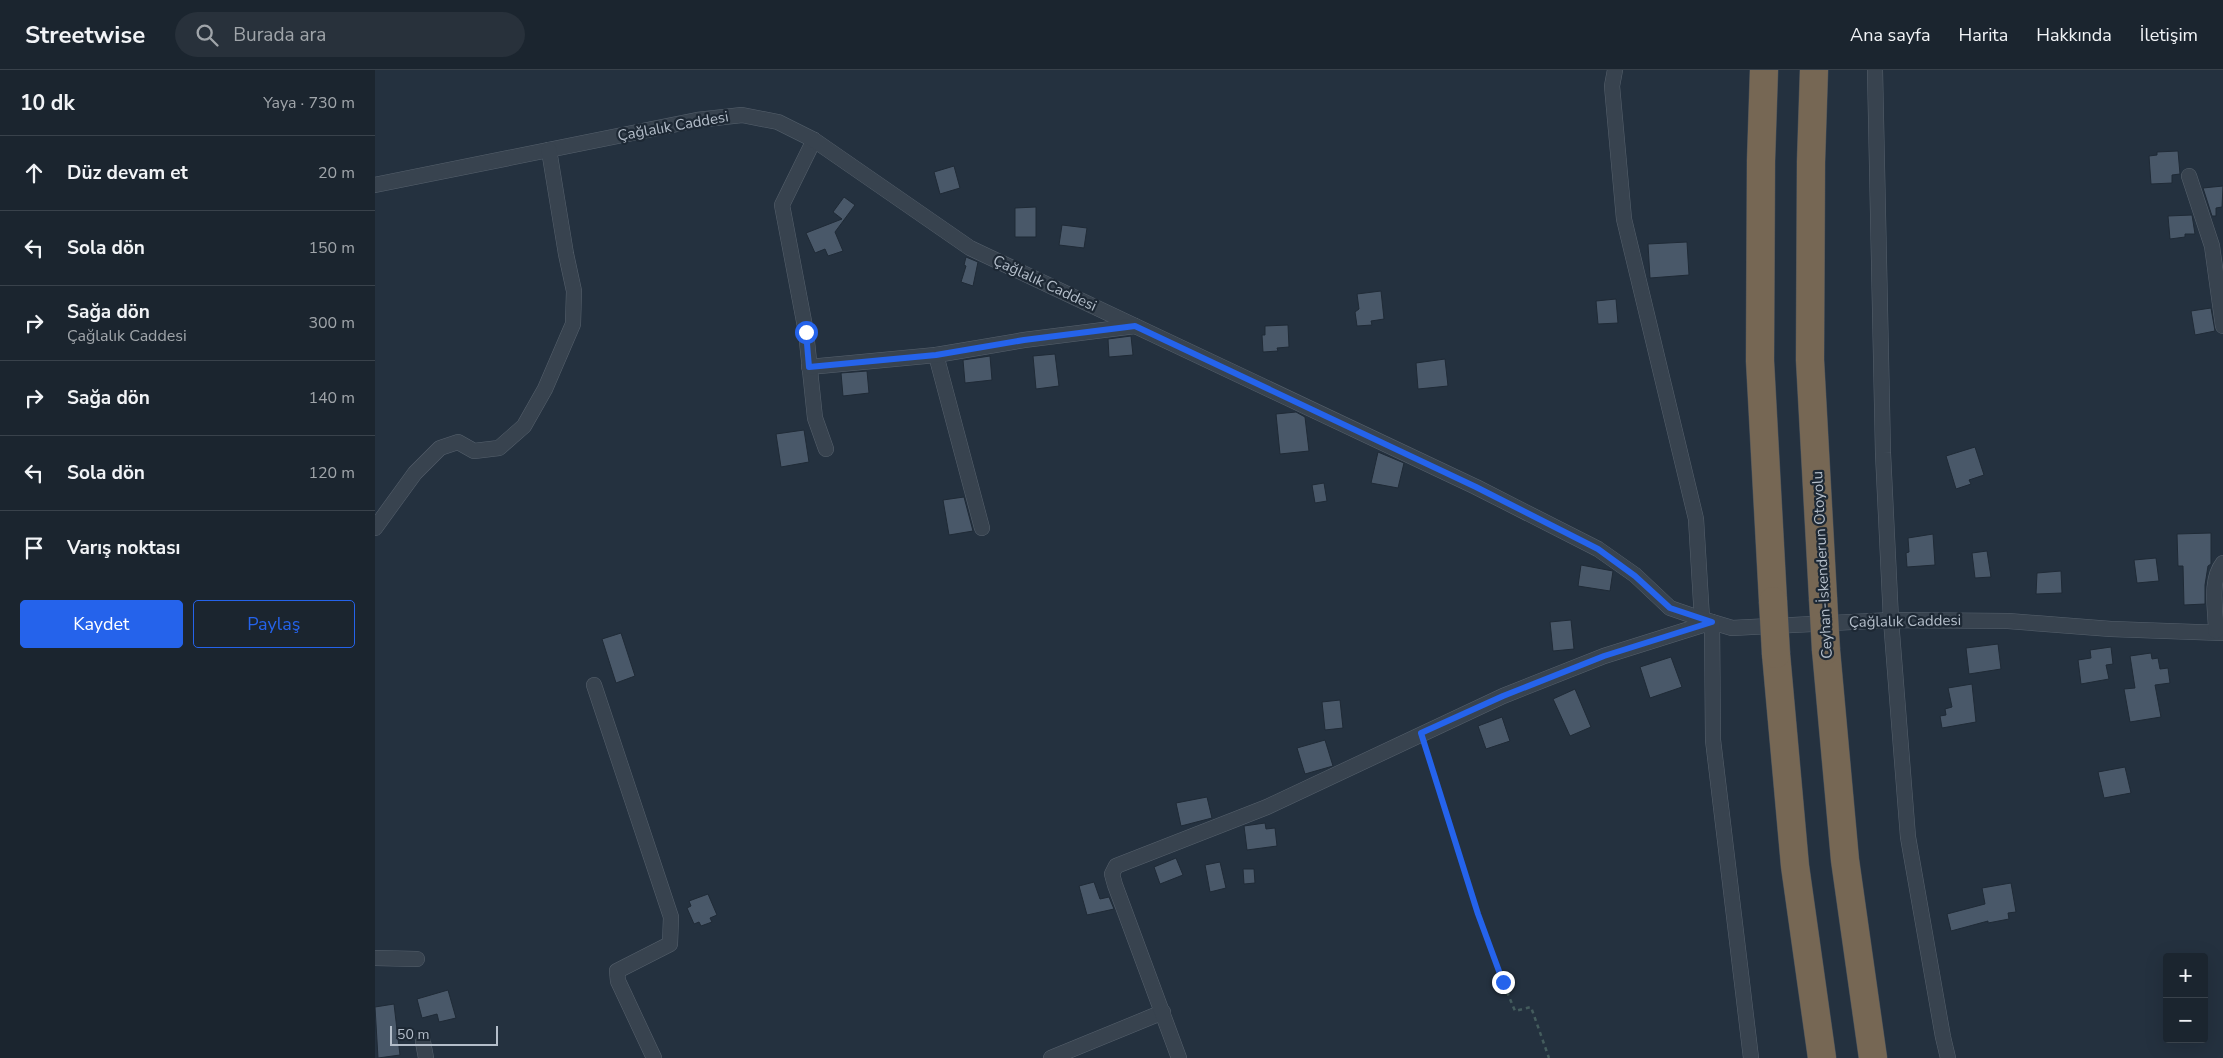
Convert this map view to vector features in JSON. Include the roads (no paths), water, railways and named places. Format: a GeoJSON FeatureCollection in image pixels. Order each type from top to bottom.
{"type":"FeatureCollection","features":[{"type":"Feature","properties":{"kind":"highway"},"geometry":{"type":"LineString","coordinates":[[1764,70],[1761,161],[1760,362],[1775,654],[1795,866],[1822,1058]]}},
{"type":"Feature","properties":{"kind":"highway","name":"Ceyhan-İskenderun Otoyolu"},"geometry":{"type":"LineString","coordinates":[[1814,70],[1811,162],[1810,360],[1826,650],[1845,860],[1873,1058]]}},
{"type":"Feature","properties":{"kind":"street"},"geometry":{"type":"LineString","coordinates":[[1615,70],[1613,86],[1624,219],[1697,518],[1707,620],[1713,740],[1751,1058]]}},
{"type":"Feature","properties":{"kind":"street"},"geometry":{"type":"LineString","coordinates":[[1875,70],[1883,454],[1891,620],[1908,836],[1948,1058]]}},
{"type":"Feature","properties":{"kind":"street","name":"Çağlalık Caddesi"},"geometry":{"type":"LineString","coordinates":[[375,185],[697,120],[742,115],[778,122],[814,140],[970,248],[1476,487],[1598,549],[1635,576],[1670,608],[1732,628],[1891,620],[2008,621],[2111,629],[2219,632]]}},
{"type":"Feature","properties":{"kind":"street"},"geometry":{"type":"LineString","coordinates":[[814,140],[782,205],[796,273],[815,418],[826,449]]}},
{"type":"Feature","properties":{"kind":"street"},"geometry":{"type":"LineString","coordinates":[[375,528],[415,473],[440,448],[457,442],[474,451],[499,448],[524,426],[545,389],[573,324],[574,291],[549,150]]}},
{"type":"Feature","properties":{"kind":"street"},"geometry":{"type":"LineString","coordinates":[[2189,176],[2212,246],[2223,326]]}},
{"type":"Feature","properties":{"kind":"street"},"geometry":{"type":"LineString","coordinates":[[809,367],[936,355],[1024,340],[1135,326]]}},
{"type":"Feature","properties":{"kind":"street"},"geometry":{"type":"LineString","coordinates":[[936,355],[982,528]]}},
{"type":"Feature","properties":{"kind":"street"},"geometry":{"type":"LineString","coordinates":[[2219,632],[2215,582],[2217,570],[2223,563]]}},
{"type":"Feature","properties":{"kind":"street"},"geometry":{"type":"LineString","coordinates":[[1179,1058],[1115,886],[1112,874],[1116,866],[1267,807],[1503,696],[1604,656],[1707,620]]}},
{"type":"Feature","properties":{"kind":"street"},"geometry":{"type":"LineString","coordinates":[[594,685],[671,917],[669,944],[617,971],[618,981],[654,1058]]}},
{"type":"Feature","properties":{"kind":"street"},"geometry":{"type":"LineString","coordinates":[[375,958],[417,958]]}},
{"type":"Feature","properties":{"kind":"street"},"geometry":{"type":"LineString","coordinates":[[1051,1058],[1163,1012]]}},
{"type":"Feature","properties":{"kind":"street"},"geometry":{"type":"LineString","coordinates":[[423,1042],[426,1058]]}}]}
